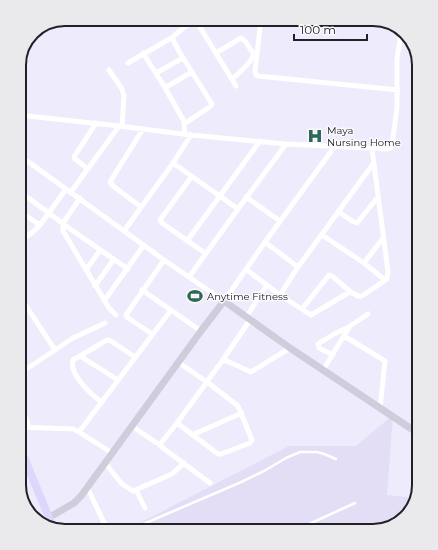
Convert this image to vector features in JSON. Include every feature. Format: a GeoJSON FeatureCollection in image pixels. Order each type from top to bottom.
{"type":"FeatureCollection","features":[{"type":"Feature","properties":{"kind":"main road"},"geometry":{"type":"LineString","coordinates":[[26,462],[51,521]]}},
{"type":"Feature","properties":{"kind":"street"},"geometry":{"type":"LineString","coordinates":[[128,63],[173,37],[186,26]]}},
{"type":"Feature","properties":{"kind":"street"},"geometry":{"type":"LineString","coordinates":[[199,26],[236,86]]}},
{"type":"Feature","properties":{"kind":"street"},"geometry":{"type":"LineString","coordinates":[[260,26],[255,71],[258,76],[398,90]]}},
{"type":"Feature","properties":{"kind":"street"},"geometry":{"type":"LineString","coordinates":[[173,37],[173,40],[183,58],[212,104],[183,124],[185,134]]}},
{"type":"Feature","properties":{"kind":"street"},"geometry":{"type":"LineString","coordinates":[[26,116],[191,135],[286,144],[388,149],[392,146],[397,107],[397,59],[401,37]]}},
{"type":"Feature","properties":{"kind":"street"},"geometry":{"type":"LineString","coordinates":[[216,53],[240,38],[244,39],[253,53],[253,56],[248,64],[232,79]]}},
{"type":"Feature","properties":{"kind":"street"},"geometry":{"type":"LineString","coordinates":[[143,53],[185,123]]}},
{"type":"Feature","properties":{"kind":"street"},"geometry":{"type":"LineString","coordinates":[[156,73],[183,58]]}},
{"type":"Feature","properties":{"kind":"street"},"geometry":{"type":"LineString","coordinates":[[71,192],[120,126],[124,96],[122,89],[109,70]]}},
{"type":"Feature","properties":{"kind":"street"},"geometry":{"type":"LineString","coordinates":[[164,86],[168,86],[192,72]]}},
{"type":"Feature","properties":{"kind":"street"},"geometry":{"type":"LineString","coordinates":[[88,169],[74,157],[96,123]]}},
{"type":"Feature","properties":{"kind":"street"},"geometry":{"type":"LineString","coordinates":[[141,207],[113,186],[110,182],[143,129]]}},
{"type":"Feature","properties":{"kind":"street"},"geometry":{"type":"LineString","coordinates":[[124,230],[173,163],[191,135]]}},
{"type":"Feature","properties":{"kind":"street"},"geometry":{"type":"LineString","coordinates":[[187,241],[260,141]]}},
{"type":"Feature","properties":{"kind":"street"},"geometry":{"type":"LineString","coordinates":[[189,277],[205,253],[286,144]]}},
{"type":"Feature","properties":{"kind":"street"},"geometry":{"type":"LineString","coordinates":[[51,521],[74,503],[87,487],[178,362],[224,302],[265,242],[335,146]]}},
{"type":"Feature","properties":{"kind":"street"},"geometry":{"type":"LineString","coordinates":[[302,309],[329,275],[358,296],[362,296],[385,280],[388,276],[372,149]]}},
{"type":"Feature","properties":{"kind":"street"},"geometry":{"type":"LineString","coordinates":[[26,160],[248,319],[412,429]]}},
{"type":"Feature","properties":{"kind":"street"},"geometry":{"type":"LineString","coordinates":[[173,163],[238,209]]}},
{"type":"Feature","properties":{"kind":"street"},"geometry":{"type":"LineString","coordinates":[[280,295],[298,267],[373,164]]}},
{"type":"Feature","properties":{"kind":"street"},"geometry":{"type":"LineString","coordinates":[[192,176],[160,220],[162,223],[205,253]]}},
{"type":"Feature","properties":{"kind":"street"},"geometry":{"type":"LineString","coordinates":[[26,237],[40,225],[66,188]]}},
{"type":"Feature","properties":{"kind":"street"},"geometry":{"type":"LineString","coordinates":[[26,196],[63,224],[128,268]]}},
{"type":"Feature","properties":{"kind":"street"},"geometry":{"type":"LineString","coordinates":[[246,197],[280,221]]}},
{"type":"Feature","properties":{"kind":"street"},"geometry":{"type":"LineString","coordinates":[[339,212],[357,223],[378,197]]}},
{"type":"Feature","properties":{"kind":"street"},"geometry":{"type":"LineString","coordinates":[[80,198],[63,224],[63,231],[104,301],[116,315]]}},
{"type":"Feature","properties":{"kind":"street"},"geometry":{"type":"LineString","coordinates":[[26,216],[40,225]]}},
{"type":"Feature","properties":{"kind":"street"},"geometry":{"type":"LineString","coordinates":[[322,235],[364,263],[385,280]]}},
{"type":"Feature","properties":{"kind":"street"},"geometry":{"type":"LineString","coordinates":[[364,263],[383,238]]}},
{"type":"Feature","properties":{"kind":"street"},"geometry":{"type":"LineString","coordinates":[[265,242],[298,267]]}},
{"type":"Feature","properties":{"kind":"street"},"geometry":{"type":"LineString","coordinates":[[104,301],[144,245]]}},
{"type":"Feature","properties":{"kind":"street"},"geometry":{"type":"LineString","coordinates":[[86,270],[100,250]]}},
{"type":"Feature","properties":{"kind":"street"},"geometry":{"type":"LineString","coordinates":[[95,286],[114,259]]}},
{"type":"Feature","properties":{"kind":"street"},"geometry":{"type":"LineString","coordinates":[[152,334],[128,318],[126,315],[164,260]]}},
{"type":"Feature","properties":{"kind":"street"},"geometry":{"type":"LineString","coordinates":[[247,270],[280,295],[309,314],[314,315],[348,293],[352,292]]}},
{"type":"Feature","properties":{"kind":"street"},"geometry":{"type":"LineString","coordinates":[[159,444],[177,424],[222,361],[267,285]]}},
{"type":"Feature","properties":{"kind":"street"},"geometry":{"type":"LineString","coordinates":[[142,290],[201,332]]}},
{"type":"Feature","properties":{"kind":"street"},"geometry":{"type":"LineString","coordinates":[[26,306],[55,350]]}},
{"type":"Feature","properties":{"kind":"street"},"geometry":{"type":"LineString","coordinates":[[80,432],[135,356],[171,310]]}},
{"type":"Feature","properties":{"kind":"street"},"geometry":{"type":"LineString","coordinates":[[333,355],[319,348],[318,344],[368,314]]}},
{"type":"Feature","properties":{"kind":"street"},"geometry":{"type":"LineString","coordinates":[[26,369],[84,332],[104,323]]}},
{"type":"Feature","properties":{"kind":"street"},"geometry":{"type":"LineString","coordinates":[[323,370],[350,326]]}},
{"type":"Feature","properties":{"kind":"street"},"geometry":{"type":"LineString","coordinates":[[344,336],[385,361],[383,410]]}},
{"type":"Feature","properties":{"kind":"street"},"geometry":{"type":"LineString","coordinates":[[102,402],[85,388],[73,367],[74,360],[107,340],[135,356]]}},
{"type":"Feature","properties":{"kind":"street"},"geometry":{"type":"LineString","coordinates":[[222,361],[227,361],[251,372],[290,348]]}},
{"type":"Feature","properties":{"kind":"street"},"geometry":{"type":"LineString","coordinates":[[80,356],[118,380]]}},
{"type":"Feature","properties":{"kind":"street"},"geometry":{"type":"LineString","coordinates":[[177,424],[218,454],[252,440],[238,406],[178,362]]}},
{"type":"Feature","properties":{"kind":"street"},"geometry":{"type":"LineString","coordinates":[[192,435],[242,413]]}},
{"type":"Feature","properties":{"kind":"street"},"geometry":{"type":"LineString","coordinates":[[26,419],[29,427],[66,428],[80,432],[112,453]]}},
{"type":"Feature","properties":{"kind":"street"},"geometry":{"type":"LineString","coordinates":[[132,426],[210,482]]}},
{"type":"Feature","properties":{"kind":"street"},"geometry":{"type":"LineString","coordinates":[[105,463],[125,486],[131,490],[136,490],[172,474],[184,463]]}},
{"type":"Feature","properties":{"kind":"street"},"geometry":{"type":"LineString","coordinates":[[87,487],[105,524]]}},
{"type":"Feature","properties":{"kind":"street"},"geometry":{"type":"LineString","coordinates":[[136,490],[145,508]]}},
{"type":"Feature","properties":{"kind":"lane"},"geometry":{"type":"LineString","coordinates":[[143,524],[239,483],[300,452],[317,452],[336,459]]}},
{"type":"Feature","properties":{"kind":"lane"},"geometry":{"type":"LineString","coordinates":[[309,524],[355,503]]}},
{"type":"Feature","properties":{"kind":"shaded area"},"geometry":{"type":"Polygon","coordinates":[[[393,415],[387,495],[410,497],[402,511],[386,522],[373,524],[138,524],[289,446],[356,446],[393,415]]]}},
{"type":"Feature","properties":{"kind":"place","name":"Maya Nursing Home"},"geometry":{"type":"Point","coordinates":[315,136]}},
{"type":"Feature","properties":{"kind":"place","name":"Anytime Fitness"},"geometry":{"type":"Point","coordinates":[195,296]}}]}
